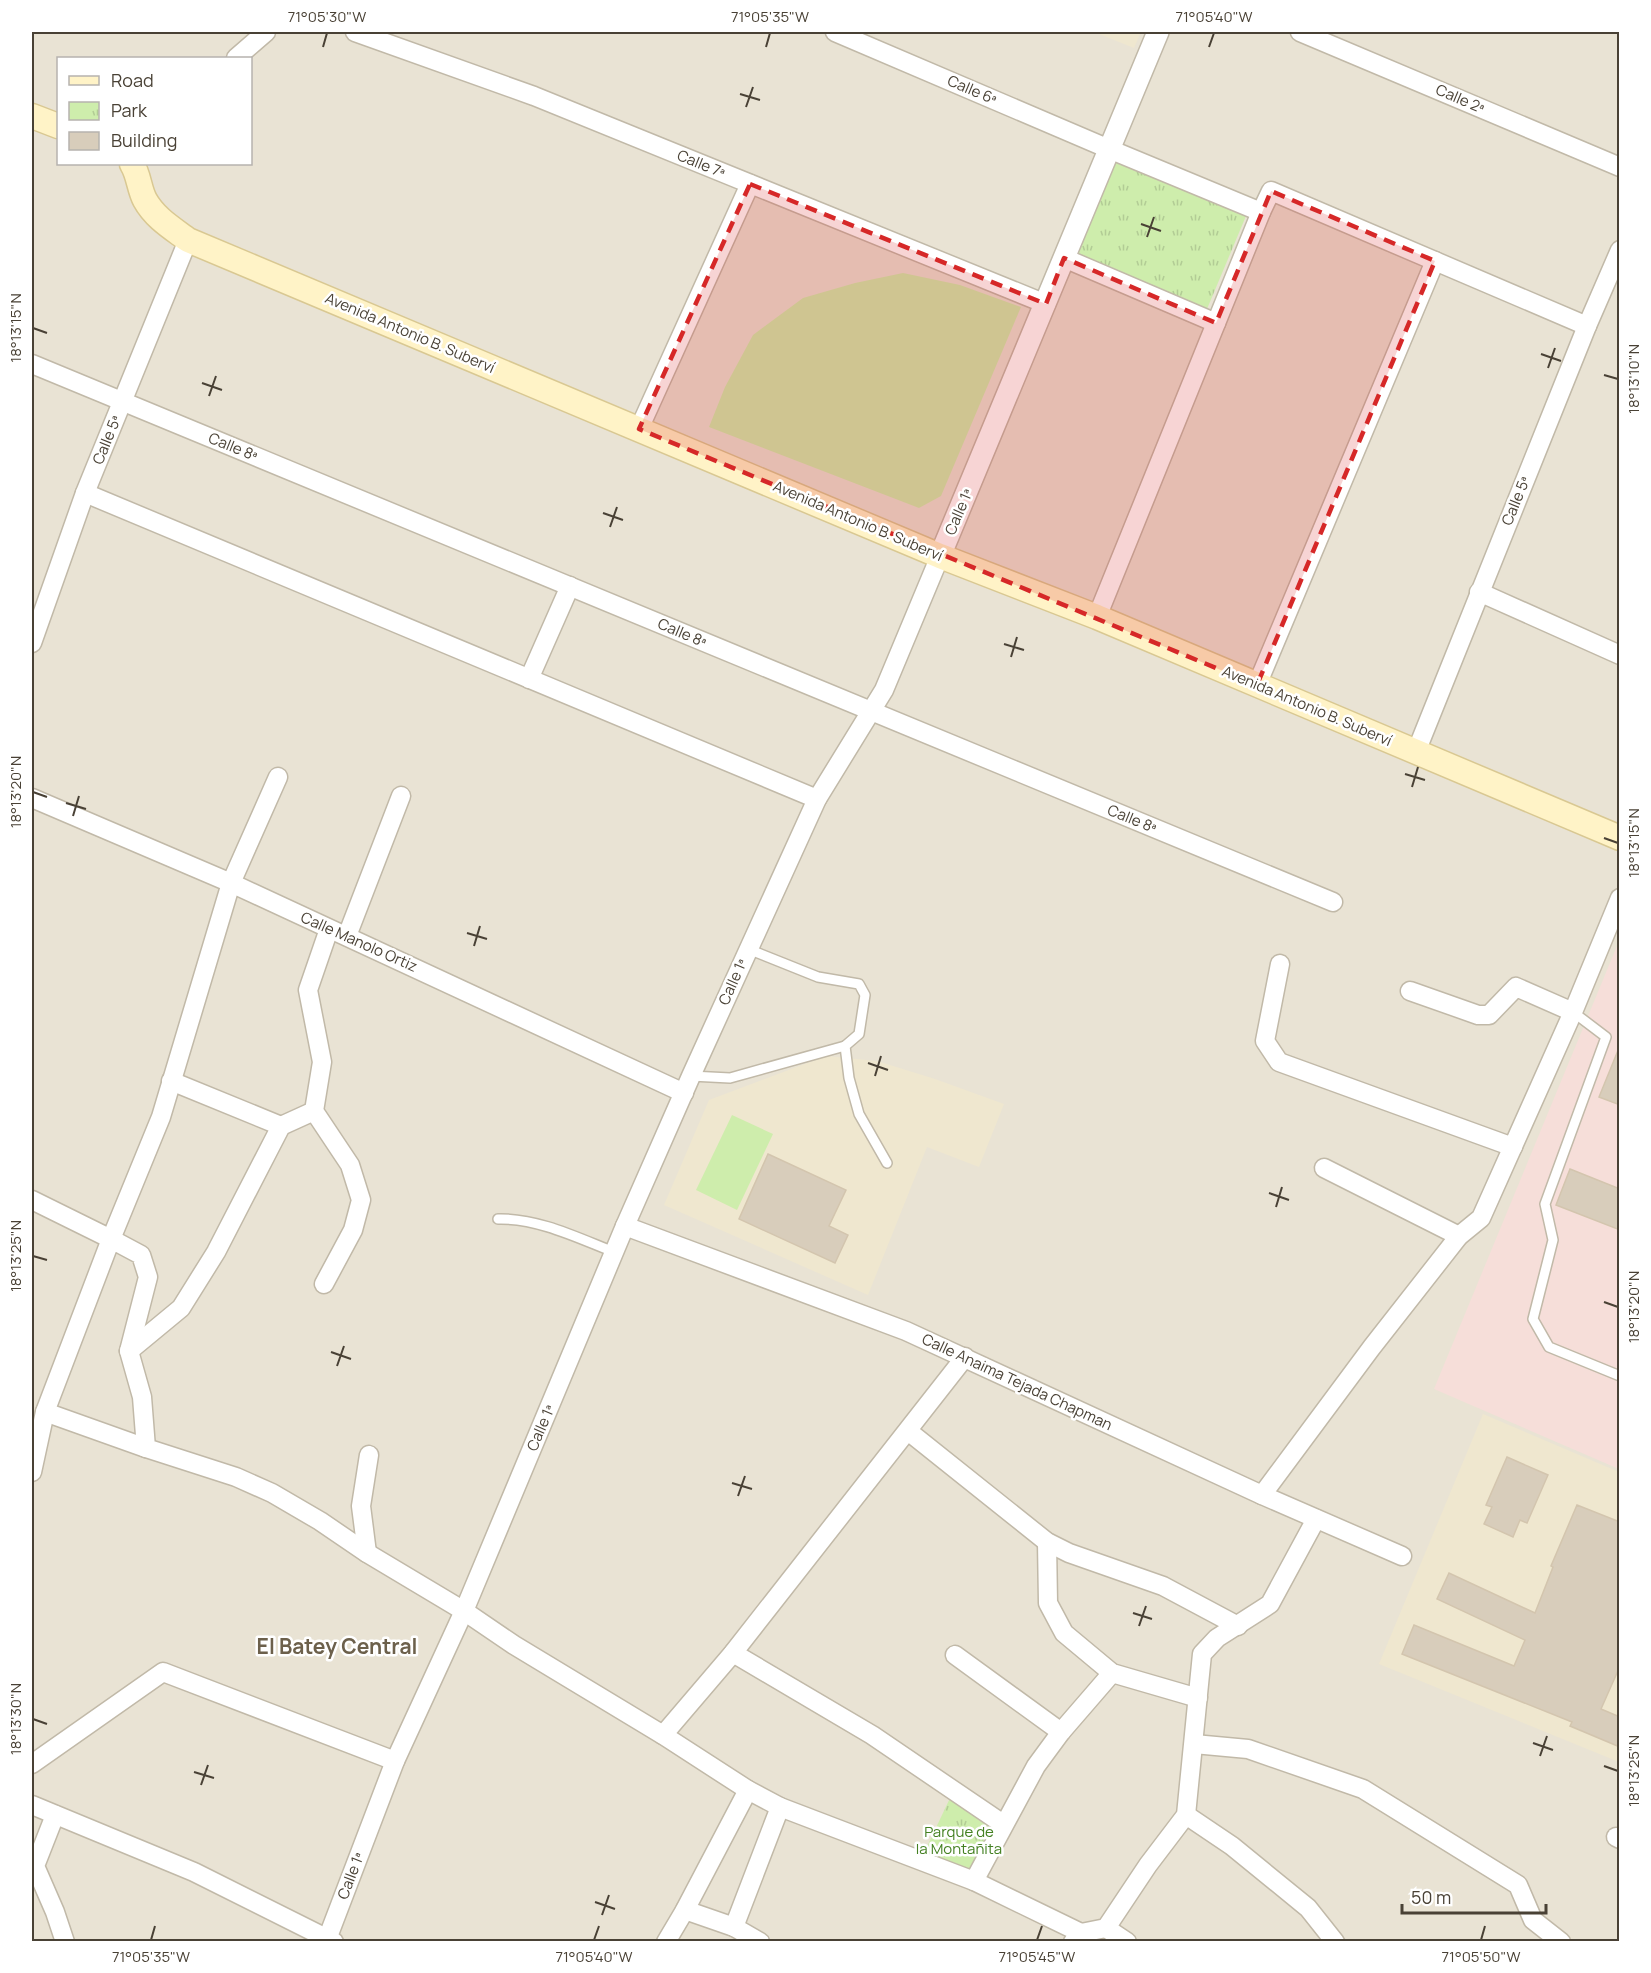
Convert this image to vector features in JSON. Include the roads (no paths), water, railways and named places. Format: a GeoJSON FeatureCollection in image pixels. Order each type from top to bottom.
{"type":"FeatureCollection","features":[{"type":"Feature","properties":{"kind":"main road"},"geometry":{"type":"LineString","coordinates":[[32,116],[57,126]]}},
{"type":"Feature","properties":{"kind":"main road","name":"Avenida Antonio B. Suberví"},"geometry":{"type":"LineString","coordinates":[[133,165],[144,199],[157,217],[188,240],[940,556],[1097,617],[1620,838]]}},
{"type":"Feature","properties":{"kind":"street"},"geometry":{"type":"LineString","coordinates":[[237,57],[266,32]]}},
{"type":"Feature","properties":{"kind":"street","name":"Calle 7ª"},"geometry":{"type":"LineString","coordinates":[[355,32],[534,96],[1046,304]]}},
{"type":"Feature","properties":{"kind":"street","name":"Calle 6ª"},"geometry":{"type":"LineString","coordinates":[[835,32],[1261,212]]}},
{"type":"Feature","properties":{"kind":"street","name":"Calle 1ª"},"geometry":{"type":"LineString","coordinates":[[329,1941],[395,1761],[464,1611],[614,1252],[687,1084],[817,799],[884,690],[1158,32]]}},
{"type":"Feature","properties":{"kind":"street","name":"Calle 2ª"},"geometry":{"type":"LineString","coordinates":[[1300,32],[1620,167]]}},
{"type":"Feature","properties":{"kind":"street"},"geometry":{"type":"LineString","coordinates":[[639,429],[750,184]]}},
{"type":"Feature","properties":{"kind":"street"},"geometry":{"type":"LineString","coordinates":[[1097,617],[1271,191],[1587,326]]}},
{"type":"Feature","properties":{"kind":"street","name":"Calle 5ª"},"geometry":{"type":"LineString","coordinates":[[32,643],[85,493],[188,240]]}},
{"type":"Feature","properties":{"kind":"street","name":"Calle 5ª"},"geometry":{"type":"LineString","coordinates":[[1416,752],[1587,326],[1620,250]]}},
{"type":"Feature","properties":{"kind":"street"},"geometry":{"type":"LineString","coordinates":[[1064,258],[1216,323]]}},
{"type":"Feature","properties":{"kind":"street"},"geometry":{"type":"LineString","coordinates":[[1257,686],[1436,261]]}},
{"type":"Feature","properties":{"kind":"street","name":"Calle 8ª"},"geometry":{"type":"LineString","coordinates":[[32,364],[1333,902]]}},
{"type":"Feature","properties":{"kind":"street"},"geometry":{"type":"LineString","coordinates":[[85,493],[817,799]]}},
{"type":"Feature","properties":{"kind":"street"},"geometry":{"type":"LineString","coordinates":[[529,679],[570,586]]}},
{"type":"Feature","properties":{"kind":"street"},"geometry":{"type":"LineString","coordinates":[[1479,592],[1620,655]]}},
{"type":"Feature","properties":{"kind":"street"},"geometry":{"type":"LineString","coordinates":[[32,1472],[45,1412],[111,1239],[161,1117],[231,883],[278,777]]}},
{"type":"Feature","properties":{"kind":"street"},"geometry":{"type":"LineString","coordinates":[[347,936],[401,796]]}},
{"type":"Feature","properties":{"kind":"street","name":"Calle Manolo Ortiz"},"geometry":{"type":"LineString","coordinates":[[32,798],[687,1084]]}},
{"type":"Feature","properties":{"kind":"street"},"geometry":{"type":"LineString","coordinates":[[1262,1495],[1372,1347],[1459,1236],[1481,1218],[1573,1012],[1620,898]]}},
{"type":"Feature","properties":{"kind":"street"},"geometry":{"type":"LineString","coordinates":[[324,1284],[353,1230],[361,1200],[350,1164],[314,1111],[322,1062],[308,990],[329,929]]}},
{"type":"Feature","properties":{"kind":"street"},"geometry":{"type":"LineString","coordinates":[[1280,964],[1265,1041],[1279,1062],[1513,1147]]}},
{"type":"Feature","properties":{"kind":"street"},"geometry":{"type":"LineString","coordinates":[[1410,991],[1478,1015],[1489,1015],[1516,987],[1573,1012]]}},
{"type":"Feature","properties":{"kind":"street"},"geometry":{"type":"LineString","coordinates":[[171,1081],[281,1126]]}},
{"type":"Feature","properties":{"kind":"street"},"geometry":{"type":"LineString","coordinates":[[129,1351],[181,1308],[216,1252],[281,1126],[314,1111]]}},
{"type":"Feature","properties":{"kind":"street"},"geometry":{"type":"LineString","coordinates":[[1324,1168],[1459,1236]]}},
{"type":"Feature","properties":{"kind":"street"},"geometry":{"type":"LineString","coordinates":[[32,1200],[141,1255],[148,1277],[129,1351],[142,1397],[146,1448]]}},
{"type":"Feature","properties":{"kind":"street","name":"Calle Anaima Tejada Chapman"},"geometry":{"type":"LineString","coordinates":[[626,1226],[906,1331],[1262,1495],[1402,1556]]}},
{"type":"Feature","properties":{"kind":"street"},"geometry":{"type":"LineString","coordinates":[[663,1735],[733,1653],[965,1357]]}},
{"type":"Feature","properties":{"kind":"street"},"geometry":{"type":"LineString","coordinates":[[45,1412],[236,1477],[273,1493],[748,1790],[780,1807],[974,1881],[1077,1937],[1106,1928],[1148,1865],[1186,1815],[1202,1654],[1217,1638],[1270,1604],[1316,1519]]}},
{"type":"Feature","properties":{"kind":"street"},"geometry":{"type":"LineString","coordinates":[[908,1431],[1047,1542],[1069,1553],[1163,1587],[1238,1626]]}},
{"type":"Feature","properties":{"kind":"street"},"geometry":{"type":"LineString","coordinates":[[367,1553],[361,1506],[369,1455]]}},
{"type":"Feature","properties":{"kind":"street"},"geometry":{"type":"LineString","coordinates":[[1047,1542],[1048,1603],[1064,1633],[1112,1673],[1198,1698]]}},
{"type":"Feature","properties":{"kind":"street"},"geometry":{"type":"LineString","coordinates":[[733,1653],[872,1735],[1003,1824]]}},
{"type":"Feature","properties":{"kind":"street"},"geometry":{"type":"LineString","coordinates":[[955,1655],[1061,1732]]}},
{"type":"Feature","properties":{"kind":"street"},"geometry":{"type":"LineString","coordinates":[[32,1764],[163,1672],[395,1761]]}},
{"type":"Feature","properties":{"kind":"street"},"geometry":{"type":"LineString","coordinates":[[974,1881],[1036,1766],[1061,1732],[1112,1673]]}},
{"type":"Feature","properties":{"kind":"street"},"geometry":{"type":"LineString","coordinates":[[1194,1744],[1248,1749],[1363,1789],[1518,1885],[1533,1920],[1561,1941]]}},
{"type":"Feature","properties":{"kind":"street"},"geometry":{"type":"LineString","coordinates":[[666,1941],[685,1910],[748,1790]]}},
{"type":"Feature","properties":{"kind":"street"},"geometry":{"type":"LineString","coordinates":[[32,1805],[194,1872],[329,1941]]}},
{"type":"Feature","properties":{"kind":"street"},"geometry":{"type":"LineString","coordinates":[[734,1927],[780,1807]]}},
{"type":"Feature","properties":{"kind":"street"},"geometry":{"type":"LineString","coordinates":[[56,1815],[33,1866],[65,1941]]}},
{"type":"Feature","properties":{"kind":"street"},"geometry":{"type":"LineString","coordinates":[[1186,1815],[1232,1846],[1308,1908],[1335,1941]]}},
{"type":"Feature","properties":{"kind":"street"},"geometry":{"type":"LineString","coordinates":[[685,1910],[734,1927],[760,1941]]}},
{"type":"Feature","properties":{"kind":"street"},"geometry":{"type":"LineString","coordinates":[[1106,1928],[1126,1941]]}},
{"type":"Feature","properties":{"kind":"lane"},"geometry":{"type":"LineString","coordinates":[[687,1084],[730,1078],[845,1046],[859,1034],[865,995],[859,984],[818,977],[748,949]]}},
{"type":"Feature","properties":{"kind":"lane"},"geometry":{"type":"LineString","coordinates":[[1573,1012],[1606,1037],[1545,1204],[1553,1240],[1533,1319],[1549,1347],[1620,1376]]}},
{"type":"Feature","properties":{"kind":"lane"},"geometry":{"type":"LineString","coordinates":[[845,1046],[849,1078],[859,1114],[887,1163]]}},
{"type":"Feature","properties":{"kind":"lane"},"geometry":{"type":"LineString","coordinates":[[498,1220],[515,1219],[559,1231],[614,1252]]}},
{"type":"Feature","properties":{"kind":"district","name":"El Batey Central"},"geometry":{"type":"Point","coordinates":[337,1647]}},
{"type":"Feature","properties":{"kind":"park label","name":"Parque de la Montañita"},"geometry":{"type":"Point","coordinates":[959,1840]}}]}
